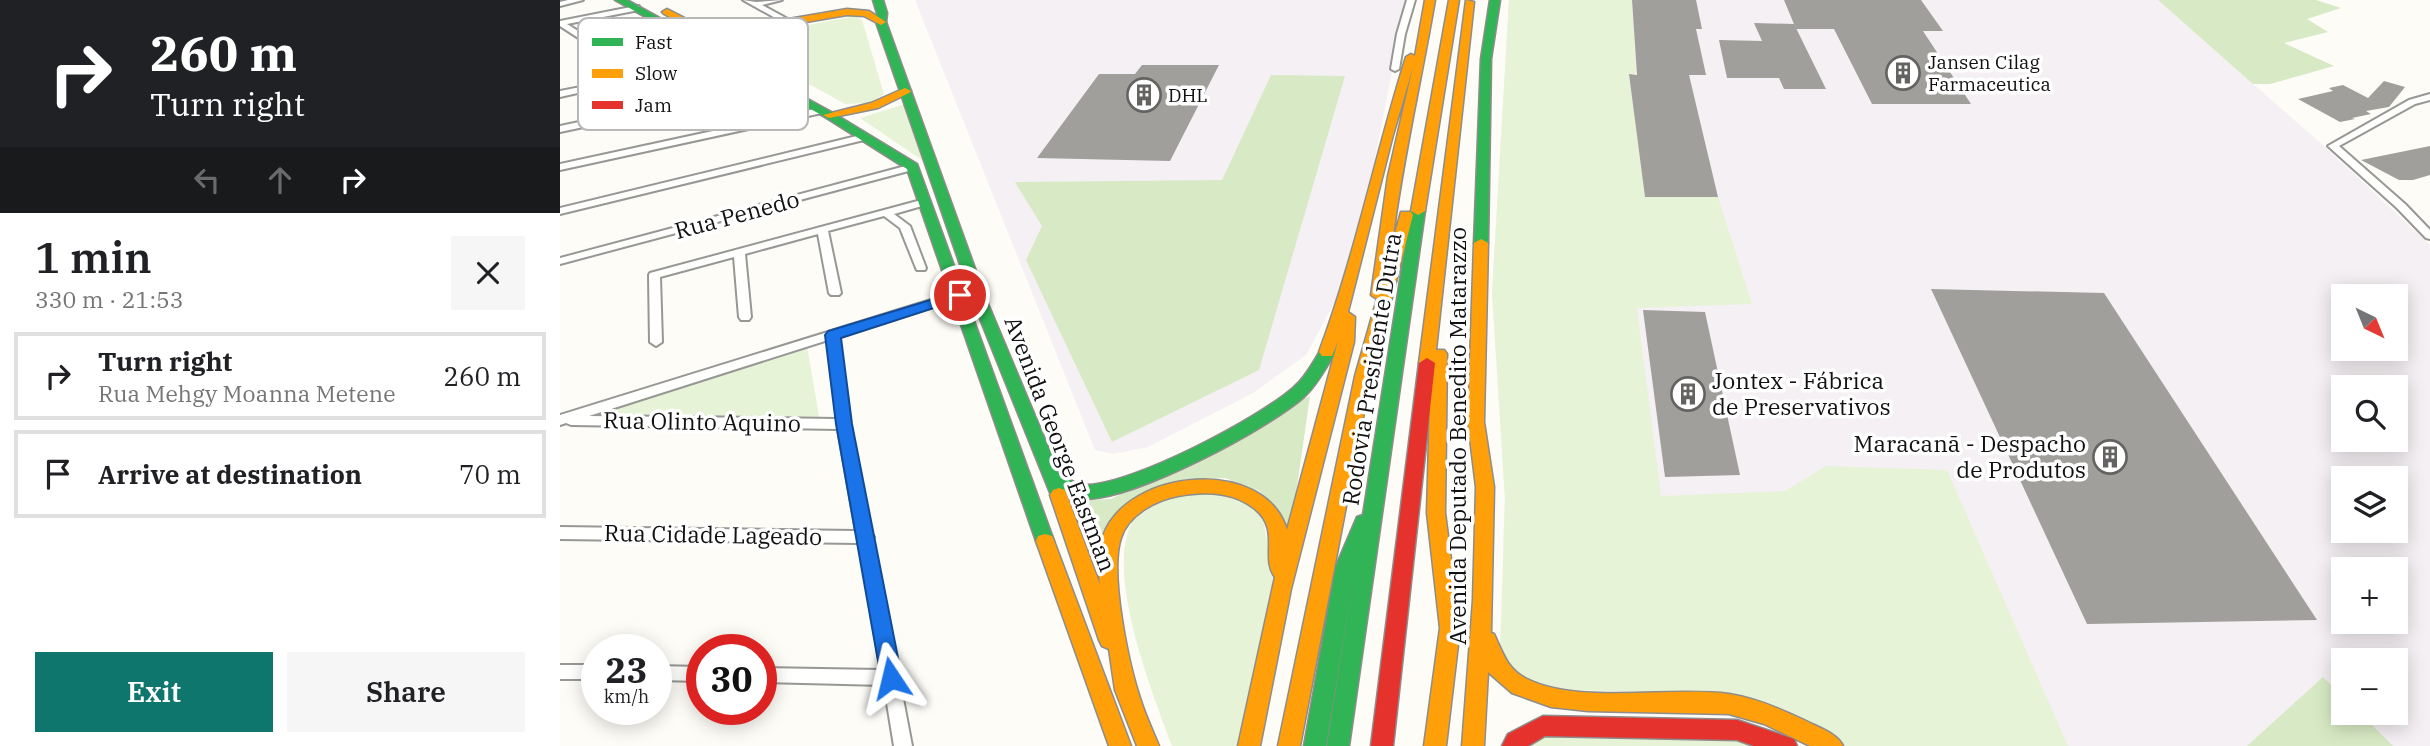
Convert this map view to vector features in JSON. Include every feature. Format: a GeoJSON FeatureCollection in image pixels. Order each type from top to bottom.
{"type":"FeatureCollection","features":[{"type":"Feature","properties":{"kind":"main road"},"geometry":{"type":"LineString","coordinates":[[620,0],[639,4],[672,18]]}},
{"type":"Feature","properties":{"kind":"main road"},"geometry":{"type":"LineString","coordinates":[[808,20],[847,12],[864,4],[864,0]]}},
{"type":"Feature","properties":{"kind":"main road","name":"Avenida George Eastman"},"geometry":{"type":"LineString","coordinates":[[878,0],[882,13],[881,22],[979,299],[1053,478],[1148,746]]}},
{"type":"Feature","properties":{"kind":"main road","name":"Rodovia Presidente Dutra"},"geometry":{"type":"LineString","coordinates":[[1289,746],[1376,314],[1395,176],[1430,0]]}},
{"type":"Feature","properties":{"kind":"main road"},"geometry":{"type":"LineString","coordinates":[[1443,0],[1443,65]]}},
{"type":"Feature","properties":{"kind":"main road","name":"Rodovia Presidente Dutra"},"geometry":{"type":"LineString","coordinates":[[1338,746],[1454,0]]}},
{"type":"Feature","properties":{"kind":"main road"},"geometry":{"type":"LineString","coordinates":[[1382,746],[1469,0]]}},
{"type":"Feature","properties":{"kind":"main road","name":"Avenida Deputado Benedito Matarazzo"},"geometry":{"type":"LineString","coordinates":[[1473,746],[1483,600],[1485,487],[1476,422],[1486,59],[1495,0]]}},
{"type":"Feature","properties":{"kind":"main road"},"geometry":{"type":"LineString","coordinates":[[639,4],[662,18]]}},
{"type":"Feature","properties":{"kind":"main road"},"geometry":{"type":"LineString","coordinates":[[847,12],[866,13],[881,22]]}},
{"type":"Feature","properties":{"kind":"main road"},"geometry":{"type":"LineString","coordinates":[[1053,478],[1067,490],[1088,493],[1124,485],[1200,451],[1270,413],[1298,393],[1325,357],[1343,314],[1393,108],[1416,43],[1425,33]]}},
{"type":"Feature","properties":{"kind":"main road"},"geometry":{"type":"LineString","coordinates":[[813,107],[874,106],[905,91]]}},
{"type":"Feature","properties":{"kind":"main road"},"geometry":{"type":"LineString","coordinates":[[808,104],[913,167]]}},
{"type":"Feature","properties":{"kind":"main road","name":"Avenida George Eastman"},"geometry":{"type":"LineString","coordinates":[[913,167],[1104,708],[1120,746]]}},
{"type":"Feature","properties":{"kind":"main road"},"geometry":{"type":"LineString","coordinates":[[1360,393],[1404,219],[1426,167]]}},
{"type":"Feature","properties":{"kind":"main road","name":"Avenida Deputado Benedito Matarazzo"},"geometry":{"type":"LineString","coordinates":[[1435,746],[1450,628],[1436,513],[1436,378],[1447,266],[1445,212]]}},
{"type":"Feature","properties":{"kind":"main road"},"geometry":{"type":"LineString","coordinates":[[1249,746],[1282,589],[1346,342],[1353,267]]}},
{"type":"Feature","properties":{"kind":"main road"},"geometry":{"type":"LineString","coordinates":[[1130,700],[1111,592],[1110,544],[1120,521],[1137,504],[1172,490],[1192,486],[1214,486],[1247,492],[1259,501],[1276,522],[1282,589]]}},
{"type":"Feature","properties":{"kind":"main road"},"geometry":{"type":"LineString","coordinates":[[1315,746],[1345,566],[1376,491]]}},
{"type":"Feature","properties":{"kind":"main road"},"geometry":{"type":"LineString","coordinates":[[1483,600],[1489,660],[1515,686],[1558,698],[1613,703],[1726,704],[1777,718],[1832,746]]}},
{"type":"Feature","properties":{"kind":"main road"},"geometry":{"type":"LineString","coordinates":[[1104,708],[1105,746]]}},
{"type":"Feature","properties":{"kind":"main road"},"geometry":{"type":"LineString","coordinates":[[1513,746],[1516,741],[1543,726],[1737,730],[1786,746]]}},
{"type":"Feature","properties":{"kind":"street"},"geometry":{"type":"LineString","coordinates":[[560,4],[579,0]]}},
{"type":"Feature","properties":{"kind":"street"},"geometry":{"type":"LineString","coordinates":[[747,0],[782,18]]}},
{"type":"Feature","properties":{"kind":"street"},"geometry":{"type":"LineString","coordinates":[[756,4],[778,0]]}},
{"type":"Feature","properties":{"kind":"street"},"geometry":{"type":"LineString","coordinates":[[1395,69],[1411,0]]}},
{"type":"Feature","properties":{"kind":"street"},"geometry":{"type":"LineString","coordinates":[[581,18],[639,4]]}},
{"type":"Feature","properties":{"kind":"street"},"geometry":{"type":"LineString","coordinates":[[560,23],[578,19]]}},
{"type":"Feature","properties":{"kind":"street"},"geometry":{"type":"LineString","coordinates":[[560,23],[578,35]]}},
{"type":"Feature","properties":{"kind":"street"},"geometry":{"type":"LineString","coordinates":[[560,94],[578,90]]}},
{"type":"Feature","properties":{"kind":"street"},"geometry":{"type":"LineString","coordinates":[[2428,94],[2333,146],[2353,171],[2381,192],[2389,205],[2418,224],[2430,236]]}},
{"type":"Feature","properties":{"kind":"street"},"geometry":{"type":"LineString","coordinates":[[808,109],[813,107]]}},
{"type":"Feature","properties":{"kind":"street"},"geometry":{"type":"LineString","coordinates":[[560,129],[578,125]]}},
{"type":"Feature","properties":{"kind":"street"},"geometry":{"type":"LineString","coordinates":[[560,167],[725,130]]}},
{"type":"Feature","properties":{"kind":"street"},"geometry":{"type":"LineString","coordinates":[[560,211],[865,137]]}},
{"type":"Feature","properties":{"kind":"street","name":"Rua Penedo"},"geometry":{"type":"LineString","coordinates":[[560,261],[913,167]]}},
{"type":"Feature","properties":{"kind":"street"},"geometry":{"type":"LineString","coordinates":[[656,342],[654,275],[925,202]]}},
{"type":"Feature","properties":{"kind":"street"},"geometry":{"type":"LineString","coordinates":[[886,213],[905,226],[921,268]]}},
{"type":"Feature","properties":{"kind":"street"},"geometry":{"type":"LineString","coordinates":[[822,230],[835,293]]}},
{"type":"Feature","properties":{"kind":"street"},"geometry":{"type":"LineString","coordinates":[[739,252],[746,317]]}},
{"type":"Feature","properties":{"kind":"street"},"geometry":{"type":"LineString","coordinates":[[560,420],[960,295]]}},
{"type":"Feature","properties":{"kind":"street"},"geometry":{"type":"LineString","coordinates":[[833,335],[844,424],[867,537],[903,746]]}},
{"type":"Feature","properties":{"kind":"street","name":"Rua Olinto Aquino"},"geometry":{"type":"LineString","coordinates":[[560,420],[844,424]]}},
{"type":"Feature","properties":{"kind":"street","name":"Rua Cidade Lageado"},"geometry":{"type":"LineString","coordinates":[[560,533],[867,537]]}},
{"type":"Feature","properties":{"kind":"street"},"geometry":{"type":"LineString","coordinates":[[560,671],[581,672]]}},
{"type":"Feature","properties":{"kind":"street"},"geometry":{"type":"LineString","coordinates":[[777,675],[891,678]]}},
{"type":"Feature","properties":{"kind":"shaded area"},"geometry":{"type":"Polygon","coordinates":[[[915,0],[1406,0],[1370,184],[1345,283],[1306,355],[1253,393],[1148,447],[1113,454],[1095,450],[915,0]]]}},
{"type":"Feature","properties":{"kind":"shaded area"},"geometry":{"type":"Polygon","coordinates":[[[1509,0],[2158,0],[2325,147],[2430,245],[2430,746],[1843,746],[1836,739],[1784,709],[1725,693],[1503,548],[1505,499],[1492,293],[1509,0]]]}},
{"type":"Feature","properties":{"kind":"green space"},"geometry":{"type":"Polygon","coordinates":[[[1509,0],[1632,0],[1636,73],[1629,75],[1645,196],[1718,197],[1752,304],[1637,308],[1661,496],[1785,491],[1826,466],[1947,470],[2068,746],[1843,746],[1836,739],[1784,709],[1725,693],[1560,690],[1519,675],[1500,652],[1505,499],[1492,293],[1509,0]]]}},
{"type":"Feature","properties":{"kind":"green space"},"geometry":{"type":"Polygon","coordinates":[[[2158,0],[2316,0],[2341,8],[2307,19],[2328,32],[2284,43],[2334,66],[2270,84],[2253,84],[2158,0]]]}},
{"type":"Feature","properties":{"kind":"green space"},"geometry":{"type":"Polygon","coordinates":[[[855,16],[862,20],[884,94],[869,103],[845,104],[808,84],[808,25],[855,16]]]}},
{"type":"Feature","properties":{"kind":"green space"},"geometry":{"type":"Polygon","coordinates":[[[1271,75],[1345,76],[1259,370],[1112,442],[1026,260],[1042,226],[1015,182],[1222,180],[1271,75]]]}},
{"type":"Feature","properties":{"kind":"green space"},"geometry":{"type":"Polygon","coordinates":[[[905,104],[905,108],[922,160],[860,118],[905,104]]]}},
{"type":"Feature","properties":{"kind":"green space"},"geometry":{"type":"Polygon","coordinates":[[[807,346],[820,422],[586,415],[807,346]]]}},
{"type":"Feature","properties":{"kind":"green space"},"geometry":{"type":"Polygon","coordinates":[[[1310,396],[1290,535],[1279,510],[1259,491],[1225,478],[1181,480],[1114,514],[1088,563],[1066,501],[1111,499],[1310,396]]]}},
{"type":"Feature","properties":{"kind":"green space"},"geometry":{"type":"Polygon","coordinates":[[[1191,492],[1228,494],[1248,503],[1263,518],[1274,581],[1242,746],[1172,746],[1143,662],[1126,595],[1124,563],[1127,536],[1137,515],[1155,503],[1191,492]]]}},
{"type":"Feature","properties":{"kind":"green space"},"geometry":{"type":"Polygon","coordinates":[[[2323,677],[2331,685],[2331,725],[2372,725],[2393,746],[2247,746],[2323,677]]]}},
{"type":"Feature","properties":{"kind":"green space"},"geometry":{"type":"Polygon","coordinates":[[[1546,734],[1736,738],[1761,746],[1525,746],[1546,734]]]}},
{"type":"Feature","properties":{"kind":"building"},"geometry":{"type":"Polygon","coordinates":[[[1632,0],[1696,0],[1702,29],[1696,29],[1706,75],[1689,75],[1718,197],[1645,197],[1629,74],[1637,75],[1632,0]]]}},
{"type":"Feature","properties":{"kind":"building"},"geometry":{"type":"Polygon","coordinates":[[[1784,0],[1921,0],[1943,31],[1923,31],[1971,104],[1872,104],[1834,29],[1796,29],[1784,0]]]}},
{"type":"Feature","properties":{"kind":"building"},"geometry":{"type":"Polygon","coordinates":[[[1754,23],[1794,24],[1826,89],[1784,89],[1779,78],[1727,78],[1719,40],[1762,41],[1754,23]]]}},
{"type":"Feature","properties":{"kind":"building","name":"DHL"},"geometry":{"type":"Polygon","coordinates":[[[1142,65],[1219,65],[1170,161],[1037,158],[1099,74],[1135,74],[1142,65]]]}},
{"type":"Feature","properties":{"kind":"building"},"geometry":{"type":"Polygon","coordinates":[[[2384,81],[2405,87],[2389,107],[2366,111],[2371,114],[2352,118],[2355,119],[2340,122],[2298,99],[2333,91],[2329,88],[2343,85],[2368,98],[2384,81]]]}},
{"type":"Feature","properties":{"kind":"building"},"geometry":{"type":"Polygon","coordinates":[[[2430,146],[2430,175],[2413,180],[2399,180],[2361,160],[2430,146]]]}},
{"type":"Feature","properties":{"kind":"building","name":"Maracanã - Despacho de Produtos"},"geometry":{"type":"Polygon","coordinates":[[[1931,289],[2104,293],[2317,620],[2087,624],[1931,289]]]}},
{"type":"Feature","properties":{"kind":"building","name":"Jontex - Fábrica de Preservativos"},"geometry":{"type":"Polygon","coordinates":[[[1643,310],[1705,312],[1740,475],[1665,477],[1643,310]]]}},
{"type":"Feature","properties":{"kind":"traffic: fast"},"geometry":{"type":"LineString","coordinates":[[620,0],[653,18]]}},
{"type":"Feature","properties":{"kind":"traffic: fast"},"geometry":{"type":"LineString","coordinates":[[878,0],[882,13],[881,22],[979,299],[1059,495]]}},
{"type":"Feature","properties":{"kind":"traffic: fast"},"geometry":{"type":"LineString","coordinates":[[1481,243],[1486,59],[1495,0]]}},
{"type":"Feature","properties":{"kind":"traffic: fast"},"geometry":{"type":"LineString","coordinates":[[808,103],[913,167],[1045,541]]}},
{"type":"Feature","properties":{"kind":"traffic: fast"},"geometry":{"type":"LineString","coordinates":[[1338,746],[1418,211]]}},
{"type":"Feature","properties":{"kind":"traffic: fast"},"geometry":{"type":"LineString","coordinates":[[1053,478],[1078,491],[1107,489],[1133,481],[1197,453],[1283,405],[1307,383],[1327,352]]}},
{"type":"Feature","properties":{"kind":"traffic: fast"},"geometry":{"type":"LineString","coordinates":[[1315,746],[1345,566],[1363,522]]}},
{"type":"Feature","properties":{"kind":"traffic: slow"},"geometry":{"type":"LineString","coordinates":[[1378,295],[1394,176],[1418,70],[1430,0]]}},
{"type":"Feature","properties":{"kind":"traffic: slow"},"geometry":{"type":"LineString","coordinates":[[1418,211],[1454,0]]}},
{"type":"Feature","properties":{"kind":"traffic: slow"},"geometry":{"type":"LineString","coordinates":[[1427,363],[1469,2]]}},
{"type":"Feature","properties":{"kind":"traffic: slow"},"geometry":{"type":"LineString","coordinates":[[667,12],[678,18]]}},
{"type":"Feature","properties":{"kind":"traffic: slow"},"geometry":{"type":"LineString","coordinates":[[808,19],[847,12],[866,13],[881,22]]}},
{"type":"Feature","properties":{"kind":"traffic: slow"},"geometry":{"type":"LineString","coordinates":[[1327,352],[1340,316],[1387,135],[1411,57]]}},
{"type":"Feature","properties":{"kind":"traffic: slow"},"geometry":{"type":"LineString","coordinates":[[829,115],[874,106],[905,91]]}},
{"type":"Feature","properties":{"kind":"traffic: slow"},"geometry":{"type":"LineString","coordinates":[[1360,392],[1406,215]]}},
{"type":"Feature","properties":{"kind":"traffic: slow"},"geometry":{"type":"LineString","coordinates":[[1473,746],[1483,600],[1485,487],[1476,422],[1481,243]]}},
{"type":"Feature","properties":{"kind":"traffic: slow"},"geometry":{"type":"LineString","coordinates":[[1249,746],[1281,589],[1346,342],[1348,317]]}},
{"type":"Feature","properties":{"kind":"traffic: slow"},"geometry":{"type":"LineString","coordinates":[[1435,746],[1450,628],[1436,513],[1439,354]]}},
{"type":"Feature","properties":{"kind":"traffic: slow"},"geometry":{"type":"LineString","coordinates":[[1289,746],[1363,376]]}},
{"type":"Feature","properties":{"kind":"traffic: slow"},"geometry":{"type":"LineString","coordinates":[[1130,700],[1113,617],[1108,572],[1112,536],[1124,517],[1142,502],[1191,486],[1218,487],[1242,493],[1262,505],[1276,523],[1280,540],[1280,571]]}},
{"type":"Feature","properties":{"kind":"traffic: slow"},"geometry":{"type":"LineString","coordinates":[[1059,495],[1109,640]]}},
{"type":"Feature","properties":{"kind":"traffic: slow"},"geometry":{"type":"LineString","coordinates":[[1045,541],[1120,746]]}},
{"type":"Feature","properties":{"kind":"traffic: slow"},"geometry":{"type":"LineString","coordinates":[[1487,640],[1497,668],[1520,686],[1551,697],[1588,702],[1729,704],[1769,715],[1832,746]]}},
{"type":"Feature","properties":{"kind":"traffic: slow"},"geometry":{"type":"LineString","coordinates":[[1126,690],[1148,746]]}},
{"type":"Feature","properties":{"kind":"traffic: jam"},"geometry":{"type":"LineString","coordinates":[[1382,746],[1427,363]]}},
{"type":"Feature","properties":{"kind":"traffic: jam"},"geometry":{"type":"LineString","coordinates":[[1513,746],[1516,741],[1543,726],[1737,730],[1786,746]]}},
{"type":"Feature","properties":{"kind":"place","name":"Jansen Cilag Farmaceutica"},"geometry":{"type":"Point","coordinates":[1903,73]}},
{"type":"Feature","properties":{"kind":"place","name":"DHL"},"geometry":{"type":"Point","coordinates":[1144,95]}},
{"type":"Feature","properties":{"kind":"place","name":"Jontex - Fábrica de Preservativos"},"geometry":{"type":"Point","coordinates":[1688,394]}},
{"type":"Feature","properties":{"kind":"place","name":"Maracanã - Despacho de Produtos"},"geometry":{"type":"Point","coordinates":[2110,457]}},
{"type":"Feature","properties":{"kind":"route"},"geometry":{"type":"LineString","coordinates":[[891,678],[844,424],[833,335],[960,295]]}}]}
